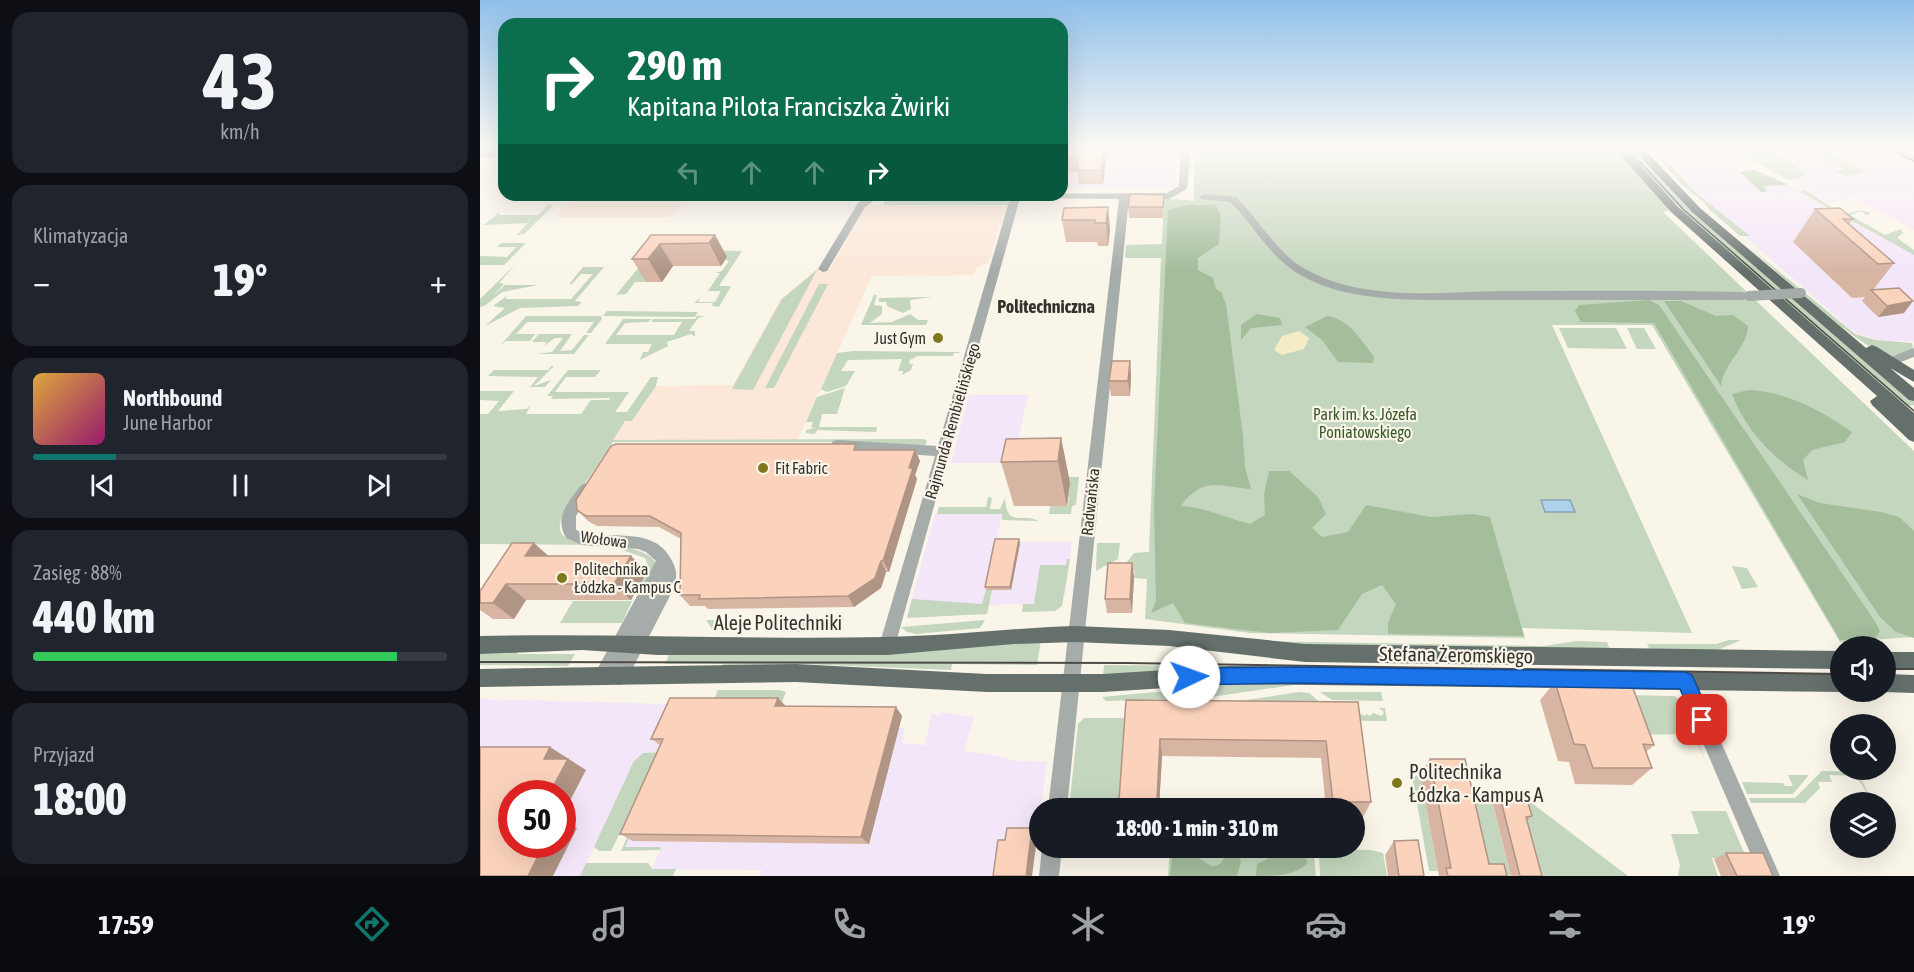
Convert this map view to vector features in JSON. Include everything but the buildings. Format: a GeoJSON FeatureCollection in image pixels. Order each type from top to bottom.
{"type":"FeatureCollection","features":[{"type":"Feature","properties":{"kind":"main road"},"geometry":{"type":"LineString","coordinates":[[1656,189],[1674,209],[1914,420]]}},
{"type":"Feature","properties":{"kind":"main road"},"geometry":{"type":"LineString","coordinates":[[1675,189],[1914,396]]}},
{"type":"Feature","properties":{"kind":"main road"},"geometry":{"type":"LineString","coordinates":[[1808,306],[1914,377]]}},
{"type":"Feature","properties":{"kind":"main road"},"geometry":{"type":"LineString","coordinates":[[1787,309],[1814,340],[1914,436]]}},
{"type":"Feature","properties":{"kind":"main road","name":"Aleje Politechniki"},"geometry":{"type":"LineString","coordinates":[[480,645],[549,642],[887,646],[1014,636],[1075,634]]}},
{"type":"Feature","properties":{"kind":"main road","name":"Stefana Żeromskiego"},"geometry":{"type":"LineString","coordinates":[[1075,634],[1169,638],[1305,653],[1830,660]]}},
{"type":"Feature","properties":{"kind":"main road"},"geometry":{"type":"LineString","coordinates":[[1896,661],[1914,661]]}},
{"type":"Feature","properties":{"kind":"main road"},"geometry":{"type":"LineString","coordinates":[[480,678],[796,673],[987,683],[1071,683]]}},
{"type":"Feature","properties":{"kind":"main road","name":"Stefana Żeromskiego"},"geometry":{"type":"LineString","coordinates":[[1071,683],[1229,675],[1830,683]]}},
{"type":"Feature","properties":{"kind":"main road"},"geometry":{"type":"LineString","coordinates":[[1896,683],[1914,684]]}},
{"type":"Feature","properties":{"kind":"street"},"geometry":{"type":"LineString","coordinates":[[1068,196],[1166,196],[1178,193],[1182,189]]}},
{"type":"Feature","properties":{"kind":"street","name":"Radwańska"},"geometry":{"type":"LineString","coordinates":[[1058,798],[1124,197]]}},
{"type":"Feature","properties":{"kind":"street"},"geometry":{"type":"LineString","coordinates":[[1204,197],[1233,199],[1270,243],[1299,269],[1320,279],[1360,291],[1425,295],[1746,296],[1802,293]]}},
{"type":"Feature","properties":{"kind":"street"},"geometry":{"type":"LineString","coordinates":[[823,269],[861,205],[867,201]]}},
{"type":"Feature","properties":{"kind":"street","name":"Rajmunda Rembielińskiego"},"geometry":{"type":"LineString","coordinates":[[887,646],[1015,201]]}},
{"type":"Feature","properties":{"kind":"street"},"geometry":{"type":"LineString","coordinates":[[1890,362],[1914,352]]}},
{"type":"Feature","properties":{"kind":"street"},"geometry":{"type":"LineString","coordinates":[[821,445],[943,451]]}},
{"type":"Feature","properties":{"kind":"street","name":"Wołowa"},"geometry":{"type":"LineString","coordinates":[[596,475],[570,515],[567,523],[569,531],[580,538],[620,541],[648,547],[658,552],[664,560],[628,644],[610,677]]}},
{"type":"Feature","properties":{"kind":"street"},"geometry":{"type":"LineString","coordinates":[[1685,681],[1770,876]]}},
{"type":"Feature","properties":{"kind":"street"},"geometry":{"type":"LineString","coordinates":[[1048,876],[1051,858]]}},
{"type":"Feature","properties":{"kind":"shaded area"},"geometry":{"type":"Polygon","coordinates":[[[1692,189],[1795,189],[1914,255],[1914,342],[1879,340],[1855,333],[1692,189]]]}},
{"type":"Feature","properties":{"kind":"shaded area"},"geometry":{"type":"Polygon","coordinates":[[[1804,189],[1914,189],[1914,230],[1852,197],[1829,203],[1804,189]]]}},
{"type":"Feature","properties":{"kind":"shaded area"},"geometry":{"type":"Polygon","coordinates":[[[571,201],[685,201],[670,217],[555,217],[571,201]]]}},
{"type":"Feature","properties":{"kind":"shaded area"},"geometry":{"type":"Polygon","coordinates":[[[866,205],[1006,206],[989,262],[976,268],[974,275],[872,276],[797,441],[612,440],[625,421],[633,421],[656,386],[733,385],[780,300],[817,269],[830,269],[866,205]]]}},
{"type":"Feature","properties":{"kind":"shaded area"},"geometry":{"type":"Polygon","coordinates":[[[969,395],[1028,395],[1013,463],[951,463],[969,395]]]}},
{"type":"Feature","properties":{"kind":"shaded area"},"geometry":{"type":"Polygon","coordinates":[[[935,514],[1002,514],[996,542],[1072,542],[1065,595],[1051,604],[1007,604],[908,613],[935,514]]]}},
{"type":"Feature","properties":{"kind":"shaded area"},"geometry":{"type":"Polygon","coordinates":[[[480,699],[786,707],[902,716],[899,728],[905,728],[902,743],[925,745],[932,711],[933,714],[942,716],[939,712],[974,717],[964,751],[1005,757],[1014,761],[1047,762],[1042,798],[1029,798],[1029,858],[1034,858],[1032,876],[760,876],[762,870],[652,869],[661,848],[625,847],[662,752],[643,753],[580,876],[480,876],[480,699]]]}},
{"type":"Feature","properties":{"kind":"green space","name":"Park im. ks. Józefa Poniatowskiego"},"geometry":{"type":"Polygon","coordinates":[[[1194,189],[1650,189],[1669,210],[1663,212],[1914,451],[1914,637],[1836,636],[1652,325],[1552,325],[1692,633],[1522,628],[1525,638],[1250,633],[1145,619],[1147,579],[1134,578],[1135,571],[1127,571],[1127,562],[1134,553],[1149,552],[1161,258],[1125,258],[1126,245],[1162,244],[1164,198],[1194,201],[1194,189]]]}},
{"type":"Feature","properties":{"kind":"green space"},"geometry":{"type":"Polygon","coordinates":[[[1662,189],[1670,189],[1690,210],[1914,401],[1914,405],[1907,406],[1914,415],[1681,210],[1662,189]]]}},
{"type":"Feature","properties":{"kind":"green space"},"geometry":{"type":"Polygon","coordinates":[[[1687,189],[1692,189],[1750,236],[1740,236],[1687,189]]]}},
{"type":"Feature","properties":{"kind":"green space"},"geometry":{"type":"Polygon","coordinates":[[[1805,190],[1844,215],[1860,210],[1871,213],[1867,215],[1860,211],[1850,215],[1885,235],[1901,229],[1903,233],[1897,238],[1914,250],[1914,255],[1800,192],[1805,190]]]}},
{"type":"Feature","properties":{"kind":"green space"},"geometry":{"type":"Polygon","coordinates":[[[885,201],[1008,201],[1009,203],[1008,205],[883,205],[885,201]]]}},
{"type":"Feature","properties":{"kind":"green space"},"geometry":{"type":"Polygon","coordinates":[[[549,204],[553,206],[524,234],[517,235],[528,223],[484,225],[499,212],[499,215],[538,215],[549,204]]]}},
{"type":"Feature","properties":{"kind":"green space"},"geometry":{"type":"Polygon","coordinates":[[[1187,205],[1215,205],[1221,215],[1219,244],[1198,258],[1198,270],[1213,278],[1216,289],[1221,292],[1226,304],[1245,467],[1251,489],[1221,485],[1205,486],[1189,496],[1181,506],[1250,524],[1265,515],[1264,494],[1269,471],[1289,471],[1318,497],[1326,514],[1312,528],[1322,537],[1348,532],[1366,505],[1431,517],[1473,514],[1490,517],[1524,636],[1388,634],[1388,623],[1396,604],[1382,585],[1362,594],[1338,630],[1270,633],[1185,623],[1173,603],[1151,613],[1156,601],[1154,506],[1168,210],[1187,205]]]}},
{"type":"Feature","properties":{"kind":"green space"},"geometry":{"type":"Polygon","coordinates":[[[501,243],[526,243],[504,265],[480,265],[480,256],[507,257],[516,247],[497,247],[501,243]]]}},
{"type":"Feature","properties":{"kind":"green space"},"geometry":{"type":"Polygon","coordinates":[[[1749,247],[1855,334],[1876,340],[1912,343],[1913,348],[1892,356],[1879,352],[1862,342],[1749,247]]]}},
{"type":"Feature","properties":{"kind":"green space"},"geometry":{"type":"Polygon","coordinates":[[[654,249],[742,251],[719,286],[731,286],[719,307],[712,306],[713,303],[694,303],[700,298],[698,302],[715,302],[721,291],[708,291],[720,273],[715,273],[722,271],[729,261],[726,260],[727,257],[664,257],[645,282],[635,282],[626,294],[616,295],[654,249]]]}},
{"type":"Feature","properties":{"kind":"green space"},"geometry":{"type":"Polygon","coordinates":[[[516,264],[499,283],[504,284],[492,297],[505,285],[539,285],[502,292],[480,307],[480,299],[516,264]]]}},
{"type":"Feature","properties":{"kind":"green space"},"geometry":{"type":"Polygon","coordinates":[[[583,267],[604,267],[575,301],[582,302],[578,306],[520,308],[485,326],[505,308],[493,306],[508,295],[505,299],[571,299],[593,274],[581,274],[571,285],[570,283],[583,267]]]}},
{"type":"Feature","properties":{"kind":"green space"},"geometry":{"type":"Polygon","coordinates":[[[817,270],[753,390],[732,389],[782,299],[817,270]]]}},
{"type":"Feature","properties":{"kind":"green space"},"geometry":{"type":"Polygon","coordinates":[[[819,284],[828,284],[774,388],[765,388],[819,284]]]}},
{"type":"Feature","properties":{"kind":"green space"},"geometry":{"type":"Polygon","coordinates":[[[874,295],[877,295],[874,305],[882,306],[882,314],[870,323],[892,322],[910,314],[918,320],[928,320],[926,325],[861,325],[874,295]]]}},
{"type":"Feature","properties":{"kind":"green space"},"geometry":{"type":"Polygon","coordinates":[[[933,297],[910,300],[911,309],[903,313],[887,306],[886,302],[879,302],[879,298],[933,297]]]}},
{"type":"Feature","properties":{"kind":"green space"},"geometry":{"type":"Polygon","coordinates":[[[1649,300],[1659,305],[1874,620],[1880,631],[1877,636],[1838,636],[1654,323],[1581,322],[1575,311],[1579,305],[1649,300]]]}},
{"type":"Feature","properties":{"kind":"green space"},"geometry":{"type":"Polygon","coordinates":[[[1664,301],[1681,301],[1716,316],[1733,315],[1748,326],[1744,342],[1726,370],[1721,386],[1664,301]]]}},
{"type":"Feature","properties":{"kind":"green space"},"geometry":{"type":"Polygon","coordinates":[[[607,311],[698,312],[695,317],[603,316],[607,311]]]}},
{"type":"Feature","properties":{"kind":"green space"},"geometry":{"type":"Polygon","coordinates":[[[1257,314],[1280,318],[1282,325],[1251,328],[1241,340],[1241,325],[1257,314]]]}},
{"type":"Feature","properties":{"kind":"green space"},"geometry":{"type":"Polygon","coordinates":[[[526,316],[601,316],[602,319],[591,333],[586,333],[594,322],[527,322],[516,334],[535,334],[530,341],[506,341],[500,346],[526,316]]]}},
{"type":"Feature","properties":{"kind":"green space"},"geometry":{"type":"Polygon","coordinates":[[[697,316],[705,316],[698,318],[689,331],[695,331],[695,337],[691,334],[667,342],[668,346],[640,360],[643,352],[648,352],[652,344],[605,344],[623,319],[651,319],[648,322],[625,323],[616,335],[674,335],[682,322],[651,322],[653,319],[695,319],[697,316]]]}},
{"type":"Feature","properties":{"kind":"green space"},"geometry":{"type":"Polygon","coordinates":[[[1327,316],[1342,321],[1354,331],[1374,357],[1373,363],[1338,362],[1322,340],[1305,327],[1327,316]]]}},
{"type":"Feature","properties":{"kind":"green space"},"geometry":{"type":"Polygon","coordinates":[[[1559,328],[1616,328],[1627,349],[1568,348],[1559,328]]]}},
{"type":"Feature","properties":{"kind":"green space"},"geometry":{"type":"Polygon","coordinates":[[[1627,328],[1644,328],[1656,349],[1637,349],[1627,328]]]}},
{"type":"Feature","properties":{"kind":"green space"},"geometry":{"type":"Polygon","coordinates":[[[539,334],[572,334],[560,351],[572,350],[584,335],[589,335],[574,354],[537,354],[552,352],[563,338],[555,338],[544,346],[547,342],[532,342],[539,334]]]}},
{"type":"Feature","properties":{"kind":"green space"},"geometry":{"type":"Polygon","coordinates":[[[853,351],[961,353],[954,353],[953,356],[918,356],[910,360],[909,364],[913,364],[911,370],[902,375],[903,371],[898,371],[902,359],[848,360],[841,371],[855,371],[846,386],[827,392],[821,389],[837,353],[853,351]]]}},
{"type":"Feature","properties":{"kind":"green space"},"geometry":{"type":"Polygon","coordinates":[[[554,366],[534,386],[551,380],[545,387],[530,387],[538,377],[488,376],[494,370],[548,370],[554,366]]]}},
{"type":"Feature","properties":{"kind":"green space"},"geometry":{"type":"Polygon","coordinates":[[[568,370],[601,370],[595,377],[566,377],[555,392],[629,392],[615,412],[627,412],[651,377],[658,377],[656,386],[632,421],[625,421],[613,440],[924,439],[927,441],[925,446],[863,442],[613,442],[562,517],[560,530],[567,538],[600,545],[480,544],[480,414],[488,414],[499,401],[480,400],[480,391],[514,391],[498,411],[527,409],[531,404],[526,414],[581,414],[591,400],[609,400],[610,398],[551,399],[553,396],[547,396],[568,370]]]}},
{"type":"Feature","properties":{"kind":"green space"},"geometry":{"type":"Polygon","coordinates":[[[845,388],[837,414],[822,414],[819,427],[877,427],[876,432],[817,430],[815,434],[806,433],[806,430],[815,428],[811,427],[813,422],[806,422],[817,397],[845,388]]]}},
{"type":"Feature","properties":{"kind":"green space"},"geometry":{"type":"Polygon","coordinates":[[[1749,390],[1790,398],[1828,416],[1852,432],[1845,442],[1812,450],[1803,460],[1808,480],[1773,454],[1745,420],[1732,394],[1749,390]]]}},
{"type":"Feature","properties":{"kind":"green space"},"geometry":{"type":"Polygon","coordinates":[[[1020,476],[1079,477],[1076,505],[1072,506],[1071,514],[1049,514],[1050,506],[1068,506],[1070,483],[1018,482],[1020,476]]]}},
{"type":"Feature","properties":{"kind":"green space"},"geometry":{"type":"Polygon","coordinates":[[[1797,494],[1820,503],[1899,517],[1914,531],[1914,638],[1896,632],[1880,617],[1797,494]]]}},
{"type":"Feature","properties":{"kind":"green space"},"geometry":{"type":"Polygon","coordinates":[[[988,497],[992,498],[990,509],[1000,509],[1005,498],[1006,508],[1012,517],[1039,521],[1002,520],[1002,514],[937,514],[939,507],[986,507],[988,497]]]}},
{"type":"Feature","properties":{"kind":"green space"},"geometry":{"type":"Polygon","coordinates":[[[1097,543],[1120,543],[1118,559],[1096,571],[1097,543]]]}},
{"type":"Feature","properties":{"kind":"green space"},"geometry":{"type":"Polygon","coordinates":[[[610,546],[646,554],[656,563],[650,584],[640,584],[649,568],[645,558],[610,546]]]}},
{"type":"Feature","properties":{"kind":"green space"},"geometry":{"type":"Polygon","coordinates":[[[1067,559],[1070,559],[1062,606],[1055,611],[1022,612],[1023,604],[1034,604],[1040,565],[1066,565],[1067,559]]]}},
{"type":"Feature","properties":{"kind":"green space"},"geometry":{"type":"Polygon","coordinates":[[[1732,566],[1747,568],[1758,587],[1742,589],[1732,566]]]}},
{"type":"Feature","properties":{"kind":"green space"},"geometry":{"type":"Polygon","coordinates":[[[986,590],[992,590],[987,614],[907,618],[912,599],[982,604],[986,590]]]}},
{"type":"Feature","properties":{"kind":"green space"},"geometry":{"type":"Polygon","coordinates":[[[573,601],[632,601],[622,623],[560,623],[573,601]]]}},
{"type":"Feature","properties":{"kind":"green space"},"geometry":{"type":"Polygon","coordinates":[[[706,620],[751,620],[747,629],[712,629],[706,620]]]}},
{"type":"Feature","properties":{"kind":"green space"},"geometry":{"type":"Polygon","coordinates":[[[781,620],[826,620],[809,630],[776,631],[781,620]]]}},
{"type":"Feature","properties":{"kind":"green space"},"geometry":{"type":"Polygon","coordinates":[[[985,620],[980,628],[916,634],[907,632],[901,627],[985,620]]]}},
{"type":"Feature","properties":{"kind":"green space"},"geometry":{"type":"Polygon","coordinates":[[[1144,627],[1249,641],[1544,646],[1577,641],[1607,642],[1610,650],[1288,646],[1251,643],[1144,627]]]}},
{"type":"Feature","properties":{"kind":"green space"},"geometry":{"type":"Polygon","coordinates":[[[1041,640],[1037,665],[952,664],[951,670],[805,664],[721,669],[723,664],[665,664],[670,652],[1041,640]]]}},
{"type":"Feature","properties":{"kind":"green space"},"geometry":{"type":"Polygon","coordinates":[[[1729,640],[1741,640],[1713,652],[1651,652],[1647,644],[1716,644],[1729,640]]]}},
{"type":"Feature","properties":{"kind":"green space"},"geometry":{"type":"Polygon","coordinates":[[[520,648],[517,654],[575,654],[568,666],[480,665],[480,651],[520,648]]]}},
{"type":"Feature","properties":{"kind":"green space"},"geometry":{"type":"Polygon","coordinates":[[[1104,665],[1651,670],[1652,675],[1526,673],[1103,678],[1104,665]]]}},
{"type":"Feature","properties":{"kind":"green space"},"geometry":{"type":"Polygon","coordinates":[[[1251,683],[1300,684],[1204,698],[1106,701],[1102,697],[1251,683]]]}},
{"type":"Feature","properties":{"kind":"green space"},"geometry":{"type":"Polygon","coordinates":[[[718,690],[786,692],[780,707],[711,707],[718,690]]]}},
{"type":"Feature","properties":{"kind":"green space"},"geometry":{"type":"Polygon","coordinates":[[[1299,692],[1309,693],[1336,716],[1359,716],[1361,714],[1364,716],[1367,714],[1370,716],[1373,713],[1382,716],[1384,712],[1379,708],[1385,708],[1387,721],[1129,718],[1299,692]]]}},
{"type":"Feature","properties":{"kind":"green space"},"geometry":{"type":"Polygon","coordinates":[[[1320,692],[1381,692],[1383,701],[1332,700],[1320,692]]]}},
{"type":"Feature","properties":{"kind":"green space"},"geometry":{"type":"Polygon","coordinates":[[[1620,695],[1675,696],[1680,701],[1709,769],[1693,734],[1633,735],[1620,695]]]}},
{"type":"Feature","properties":{"kind":"green space"},"geometry":{"type":"Polygon","coordinates":[[[1084,718],[1127,718],[1122,798],[1070,798],[1078,724],[1084,718]]]}},
{"type":"Feature","properties":{"kind":"green space"},"geometry":{"type":"Polygon","coordinates":[[[662,752],[664,763],[625,847],[661,847],[660,850],[621,851],[628,836],[619,835],[611,851],[599,851],[594,847],[634,761],[643,753],[662,752]]]}},
{"type":"Feature","properties":{"kind":"green space"},"geometry":{"type":"Polygon","coordinates":[[[1822,771],[1830,771],[1832,782],[1818,782],[1820,788],[1805,803],[1751,803],[1749,798],[1795,798],[1822,771]]]}},
{"type":"Feature","properties":{"kind":"green space"},"geometry":{"type":"Polygon","coordinates":[[[1420,775],[1438,871],[1429,871],[1413,781],[1415,776],[1420,775]]]}},
{"type":"Feature","properties":{"kind":"green space"},"geometry":{"type":"Polygon","coordinates":[[[1788,775],[1809,775],[1793,794],[1747,794],[1742,782],[1783,783],[1785,786],[1793,786],[1788,775]]]}},
{"type":"Feature","properties":{"kind":"green space"},"geometry":{"type":"Polygon","coordinates":[[[1859,780],[1861,780],[1866,792],[1859,780]]]}},
{"type":"Feature","properties":{"kind":"green space"},"geometry":{"type":"Polygon","coordinates":[[[1463,790],[1501,790],[1504,805],[1493,806],[1511,876],[1494,876],[1481,872],[1463,790]]]}},
{"type":"Feature","properties":{"kind":"green space"},"geometry":{"type":"Polygon","coordinates":[[[1508,790],[1525,798],[1628,876],[1533,876],[1525,808],[1511,804],[1508,790]]]}},
{"type":"Feature","properties":{"kind":"green space"},"geometry":{"type":"Polygon","coordinates":[[[1691,811],[1726,811],[1746,857],[1712,858],[1718,876],[1678,876],[1680,865],[1671,834],[1699,834],[1691,811]]]}},
{"type":"Feature","properties":{"kind":"green space"},"geometry":{"type":"Polygon","coordinates":[[[1365,850],[1383,853],[1387,876],[1320,876],[1319,858],[1365,858],[1365,850]]]}},
{"type":"Feature","properties":{"kind":"green space"},"geometry":{"type":"Polygon","coordinates":[[[1169,858],[1314,858],[1316,876],[1168,876],[1169,858]]]}},
{"type":"Feature","properties":{"kind":"green space"},"geometry":{"type":"Polygon","coordinates":[[[1172,858],[1200,858],[1212,866],[1220,864],[1224,859],[1240,858],[1237,876],[1170,876],[1172,858]]]}},
{"type":"Feature","properties":{"kind":"green space"},"geometry":{"type":"Polygon","coordinates":[[[1269,858],[1305,858],[1308,862],[1292,873],[1256,876],[1257,864],[1269,858]]]}},
{"type":"Feature","properties":{"kind":"green space"},"geometry":{"type":"Polygon","coordinates":[[[586,863],[648,863],[652,869],[676,869],[673,876],[580,876],[586,863]]]}},
{"type":"Feature","properties":{"kind":"sand"},"geometry":{"type":"Polygon","coordinates":[[[1299,331],[1309,338],[1304,349],[1282,355],[1274,350],[1282,336],[1299,331]]]}},
{"type":"Feature","properties":{"kind":"water"},"geometry":{"type":"Polygon","coordinates":[[[1541,500],[1570,500],[1575,512],[1545,512],[1541,500]]]}},
{"type":"Feature","properties":{"kind":"tram line"},"geometry":{"type":"LineString","coordinates":[[1665,189],[1684,210],[1914,411]]}},
{"type":"Feature","properties":{"kind":"tram line"},"geometry":{"type":"LineString","coordinates":[[480,662],[1128,663],[1830,674]]}},
{"type":"Feature","properties":{"kind":"tram line"},"geometry":{"type":"LineString","coordinates":[[1896,669],[1914,669]]}},
{"type":"Feature","properties":{"kind":"place","name":"Just Gym"},"geometry":{"type":"Point","coordinates":[938,338]}},
{"type":"Feature","properties":{"kind":"place","name":"Fit Fabric"},"geometry":{"type":"Point","coordinates":[763,468]}},
{"type":"Feature","properties":{"kind":"place","name":"Politechnika Łódzka - Kampus C"},"geometry":{"type":"Point","coordinates":[562,578]}},
{"type":"Feature","properties":{"kind":"place","name":"Politechnika Łódzka - Kampus A"},"geometry":{"type":"Point","coordinates":[1397,783]}},
{"type":"Feature","properties":{"kind":"district","name":"Politechniczna"},"geometry":{"type":"Point","coordinates":[1046,307]}},
{"type":"Feature","properties":{"kind":"route"},"geometry":{"type":"LineString","coordinates":[[1189,677],[1298,675],[1685,681],[1702,720]]}}]}
